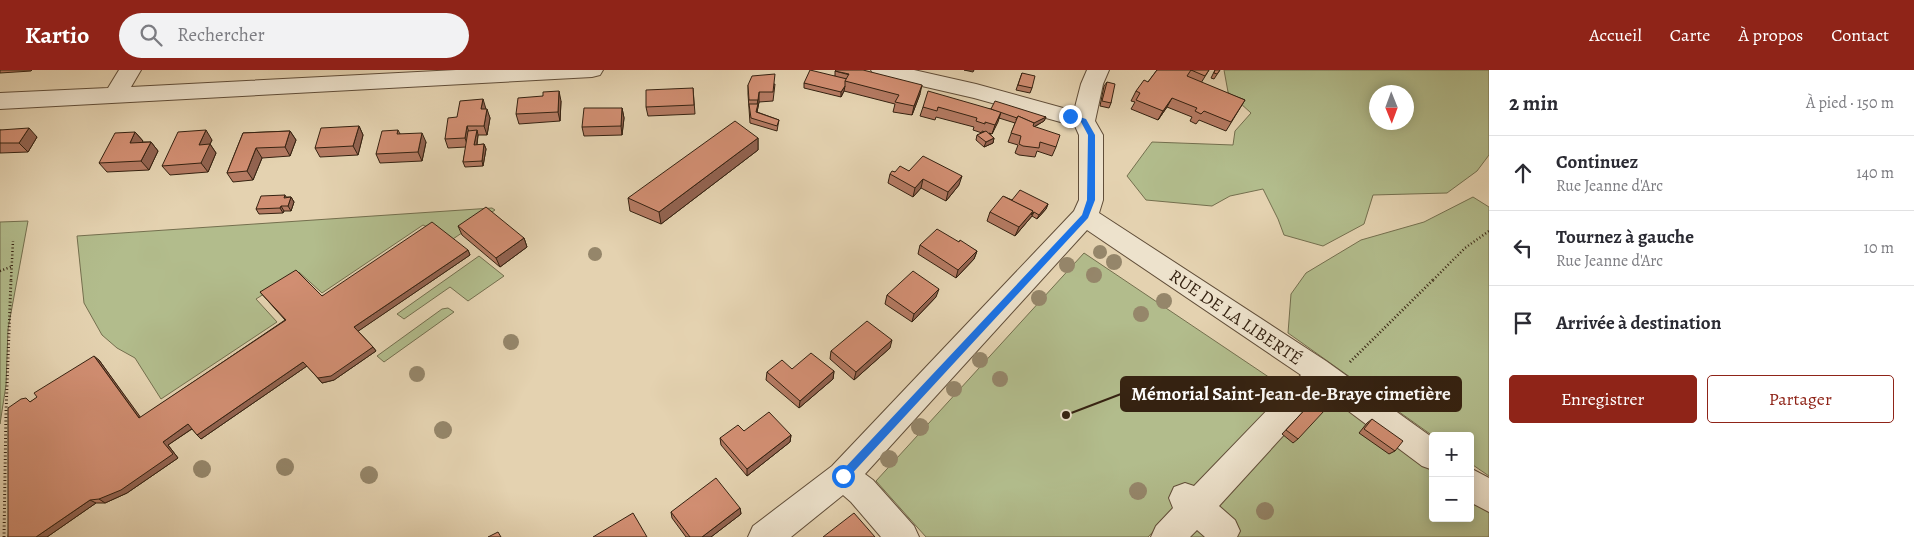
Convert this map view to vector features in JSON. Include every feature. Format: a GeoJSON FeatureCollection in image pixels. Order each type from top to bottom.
{"type":"FeatureCollection","features":[{"type":"Feature","properties":{"kind":"street"},"geometry":{"type":"LineString","coordinates":[[114,96],[130,70]]}},
{"type":"Feature","properties":{"kind":"street"},"geometry":{"type":"LineString","coordinates":[[0,101],[592,70]]}},
{"type":"Feature","properties":{"kind":"street"},"geometry":{"type":"LineString","coordinates":[[882,70],[976,91],[1084,121]]}},
{"type":"Feature","properties":{"kind":"street"},"geometry":{"type":"LineString","coordinates":[[765,537],[843,476],[1065,241],[1085,216],[1091,200],[1091,135],[1084,121],[1092,84],[1098,70]]}},
{"type":"Feature","properties":{"kind":"street","name":"RUE DE LA LIBERTÉ"},"geometry":{"type":"LineString","coordinates":[[1085,216],[1334,370],[1429,453]]}},
{"type":"Feature","properties":{"kind":"street"},"geometry":{"type":"LineString","coordinates":[[1168,537],[1191,502],[1334,370]]}},
{"type":"Feature","properties":{"kind":"street"},"geometry":{"type":"LineString","coordinates":[[843,476],[862,491],[902,537]]}},
{"type":"Feature","properties":{"kind":"street"},"geometry":{"type":"LineString","coordinates":[[1474,486],[1489,497]]}},
{"type":"Feature","properties":{"kind":"street"},"geometry":{"type":"LineString","coordinates":[[1191,502],[1224,531]]}},
{"type":"Feature","properties":{"kind":"path"},"geometry":{"type":"LineString","coordinates":[[1334,370],[1465,248],[1489,231]]}},
{"type":"Feature","properties":{"kind":"path"},"geometry":{"type":"LineString","coordinates":[[4,537],[6,412],[13,241]]}},
{"type":"Feature","properties":{"kind":"path"},"geometry":{"type":"LineString","coordinates":[[0,271],[13,266]]}},
{"type":"Feature","properties":{"kind":"green space"},"geometry":{"type":"Polygon","coordinates":[[[1224,70],[1489,70],[1489,155],[1477,171],[1447,193],[1373,195],[1364,224],[1323,246],[1284,235],[1263,189],[1230,196],[1212,206],[1146,200],[1127,176],[1152,142],[1233,145],[1235,131],[1251,113],[1228,92],[1224,70]]]}},
{"type":"Feature","properties":{"kind":"green space"},"geometry":{"type":"Polygon","coordinates":[[[1473,197],[1489,207],[1489,476],[1474,466],[1474,432],[1429,433],[1288,333],[1291,294],[1306,273],[1361,240],[1424,222],[1473,197]]]}},
{"type":"Feature","properties":{"kind":"green space"},"geometry":{"type":"Polygon","coordinates":[[[492,208],[495,210],[453,239],[423,225],[322,293],[299,272],[256,299],[277,322],[161,399],[135,358],[117,348],[102,335],[84,303],[77,236],[492,208]]]}},
{"type":"Feature","properties":{"kind":"green space"},"geometry":{"type":"Polygon","coordinates":[[[28,221],[8,329],[6,385],[0,424],[0,222],[28,221]]]}},
{"type":"Feature","properties":{"kind":"green space"},"geometry":{"type":"Polygon","coordinates":[[[1084,253],[1288,390],[1148,537],[926,537],[876,481],[1084,253]]]}},
{"type":"Feature","properties":{"kind":"green space"},"geometry":{"type":"Polygon","coordinates":[[[479,256],[504,276],[468,301],[450,287],[404,319],[397,314],[479,256]]]}},
{"type":"Feature","properties":{"kind":"green space"},"geometry":{"type":"Polygon","coordinates":[[[448,308],[454,312],[384,362],[377,356],[442,309],[448,308]]]}},
{"type":"Feature","properties":{"kind":"green space"},"geometry":{"type":"Polygon","coordinates":[[[1309,404],[1344,406],[1429,465],[1429,522],[1474,522],[1474,498],[1489,508],[1489,537],[1186,537],[1309,404]]]}},
{"type":"Feature","properties":{"kind":"building"},"geometry":{"type":"Polygon","coordinates":[[[810,70],[847,79],[845,86],[841,92],[804,83],[810,70]]]}},
{"type":"Feature","properties":{"kind":"building"},"geometry":{"type":"Polygon","coordinates":[[[836,70],[863,70],[922,85],[914,106],[895,102],[899,95],[845,81],[849,74],[836,70]]]}},
{"type":"Feature","properties":{"kind":"building"},"geometry":{"type":"Polygon","coordinates":[[[1157,70],[1191,70],[1187,76],[1245,100],[1231,122],[1204,111],[1201,114],[1195,111],[1197,108],[1172,98],[1163,111],[1136,100],[1140,93],[1136,91],[1144,80],[1148,82],[1157,70]]]}},
{"type":"Feature","properties":{"kind":"building"},"geometry":{"type":"Polygon","coordinates":[[[1191,70],[1209,70],[1205,76],[1191,70]]]}},
{"type":"Feature","properties":{"kind":"building"},"geometry":{"type":"Polygon","coordinates":[[[1022,73],[1035,76],[1032,88],[1018,85],[1022,73]]]}},
{"type":"Feature","properties":{"kind":"building"},"geometry":{"type":"Polygon","coordinates":[[[775,74],[773,92],[759,92],[758,100],[749,100],[748,85],[752,76],[775,74]]]}},
{"type":"Feature","properties":{"kind":"building"},"geometry":{"type":"Polygon","coordinates":[[[1107,82],[1115,84],[1111,103],[1102,101],[1107,82]]]}},
{"type":"Feature","properties":{"kind":"building"},"geometry":{"type":"Polygon","coordinates":[[[693,88],[694,105],[646,107],[646,90],[693,88]]]}},
{"type":"Feature","properties":{"kind":"building"},"geometry":{"type":"Polygon","coordinates":[[[559,91],[558,112],[516,114],[518,98],[543,96],[543,92],[559,91]]]}},
{"type":"Feature","properties":{"kind":"building"},"geometry":{"type":"Polygon","coordinates":[[[928,91],[1001,112],[995,125],[985,122],[985,124],[976,121],[977,118],[938,107],[937,111],[923,107],[928,91]]]}},
{"type":"Feature","properties":{"kind":"building"},"geometry":{"type":"Polygon","coordinates":[[[483,99],[481,109],[487,109],[484,126],[467,126],[465,138],[445,139],[448,118],[457,117],[460,101],[483,99]]]}},
{"type":"Feature","properties":{"kind":"building"},"geometry":{"type":"Polygon","coordinates":[[[995,101],[1046,117],[1034,123],[1018,116],[1017,118],[991,109],[995,101]]]}},
{"type":"Feature","properties":{"kind":"building"},"geometry":{"type":"Polygon","coordinates":[[[749,104],[758,104],[756,112],[779,120],[777,126],[751,118],[749,104]]]}},
{"type":"Feature","properties":{"kind":"building"},"geometry":{"type":"Polygon","coordinates":[[[584,108],[622,108],[621,126],[582,127],[584,108]]]}},
{"type":"Feature","properties":{"kind":"building"},"geometry":{"type":"Polygon","coordinates":[[[1018,116],[1034,123],[1033,126],[1060,135],[1056,147],[1040,142],[1039,148],[1019,144],[1021,136],[1011,133],[1018,116]]]}},
{"type":"Feature","properties":{"kind":"building"},"geometry":{"type":"Polygon","coordinates":[[[735,121],[758,138],[659,212],[628,198],[735,121]]]}},
{"type":"Feature","properties":{"kind":"building"},"geometry":{"type":"Polygon","coordinates":[[[359,126],[353,146],[315,148],[321,128],[359,126]]]}},
{"type":"Feature","properties":{"kind":"building"},"geometry":{"type":"Polygon","coordinates":[[[29,128],[19,143],[0,143],[0,130],[29,128]]]}},
{"type":"Feature","properties":{"kind":"building"},"geometry":{"type":"Polygon","coordinates":[[[206,130],[199,145],[210,144],[201,163],[162,166],[178,132],[206,130]]]}},
{"type":"Feature","properties":{"kind":"building"},"geometry":{"type":"Polygon","coordinates":[[[398,130],[397,134],[422,133],[418,152],[376,154],[382,131],[398,130]]]}},
{"type":"Feature","properties":{"kind":"building"},"geometry":{"type":"Polygon","coordinates":[[[477,130],[474,145],[484,144],[482,161],[463,162],[468,131],[477,130]]]}},
{"type":"Feature","properties":{"kind":"building"},"geometry":{"type":"Polygon","coordinates":[[[290,131],[285,147],[256,148],[247,171],[227,173],[243,133],[290,131]]]}},
{"type":"Feature","properties":{"kind":"building"},"geometry":{"type":"Polygon","coordinates":[[[986,131],[994,138],[986,142],[977,135],[986,131]]]}},
{"type":"Feature","properties":{"kind":"building"},"geometry":{"type":"Polygon","coordinates":[[[135,132],[130,143],[151,142],[141,161],[99,163],[115,133],[135,132]]]}},
{"type":"Feature","properties":{"kind":"building"},"geometry":{"type":"Polygon","coordinates":[[[923,156],[962,176],[948,192],[923,179],[915,188],[890,174],[892,171],[895,172],[900,166],[909,171],[923,156]]]}},
{"type":"Feature","properties":{"kind":"building"},"geometry":{"type":"Polygon","coordinates":[[[1020,190],[1048,204],[1039,215],[1034,212],[1031,215],[1033,211],[1004,197],[1012,200],[1020,190]]]}},
{"type":"Feature","properties":{"kind":"building"},"geometry":{"type":"Polygon","coordinates":[[[285,195],[284,198],[291,197],[288,206],[256,209],[261,196],[285,195]]]}},
{"type":"Feature","properties":{"kind":"building"},"geometry":{"type":"Polygon","coordinates":[[[1003,196],[1033,211],[1019,227],[990,212],[1003,196]]]}},
{"type":"Feature","properties":{"kind":"building"},"geometry":{"type":"Polygon","coordinates":[[[486,207],[524,238],[496,258],[458,226],[486,207]]]}},
{"type":"Feature","properties":{"kind":"building"},"geometry":{"type":"Polygon","coordinates":[[[432,222],[468,250],[354,327],[373,347],[331,376],[318,378],[303,362],[197,435],[188,424],[163,442],[173,454],[121,490],[99,499],[90,500],[36,537],[8,537],[8,408],[21,399],[26,398],[30,402],[37,397],[34,393],[94,356],[139,418],[286,320],[260,292],[296,270],[322,296],[432,222]]]}},
{"type":"Feature","properties":{"kind":"building"},"geometry":{"type":"Polygon","coordinates":[[[937,229],[977,251],[958,270],[920,245],[937,229]]]}},
{"type":"Feature","properties":{"kind":"building"},"geometry":{"type":"Polygon","coordinates":[[[913,271],[939,289],[914,314],[887,295],[913,271]]]}},
{"type":"Feature","properties":{"kind":"building"},"geometry":{"type":"Polygon","coordinates":[[[867,321],[892,340],[856,372],[831,351],[867,321]]]}},
{"type":"Feature","properties":{"kind":"building"},"geometry":{"type":"Polygon","coordinates":[[[811,353],[834,371],[800,401],[767,372],[782,360],[792,369],[811,353]]]}},
{"type":"Feature","properties":{"kind":"building"},"geometry":{"type":"Polygon","coordinates":[[[1312,402],[1324,411],[1298,439],[1286,430],[1312,402]]]}},
{"type":"Feature","properties":{"kind":"building"},"geometry":{"type":"Polygon","coordinates":[[[769,412],[791,435],[747,469],[720,438],[738,425],[744,431],[769,412]]]}},
{"type":"Feature","properties":{"kind":"building"},"geometry":{"type":"Polygon","coordinates":[[[1372,419],[1403,441],[1395,451],[1364,429],[1372,419]]]}},
{"type":"Feature","properties":{"kind":"building"},"geometry":{"type":"Polygon","coordinates":[[[716,478],[740,508],[702,537],[690,537],[671,512],[716,478]]]}},
{"type":"Feature","properties":{"kind":"building"},"geometry":{"type":"Polygon","coordinates":[[[633,513],[647,537],[593,537],[633,513]]]}},
{"type":"Feature","properties":{"kind":"building"},"geometry":{"type":"Polygon","coordinates":[[[854,513],[875,537],[823,537],[854,513]]]}},
{"type":"Feature","properties":{"kind":"building"},"geometry":{"type":"Polygon","coordinates":[[[498,532],[501,537],[488,537],[498,532]]]}},
{"type":"Feature","properties":{"kind":"place","name":"Mémorial Saint-Jean-de-Braye cimetière"},"geometry":{"type":"Point","coordinates":[1066,415]}},
{"type":"Feature","properties":{"kind":"route"},"geometry":{"type":"LineString","coordinates":[[843,476],[1065,241],[1085,216],[1091,200],[1091,135],[1084,121],[1070,116]]}}]}
